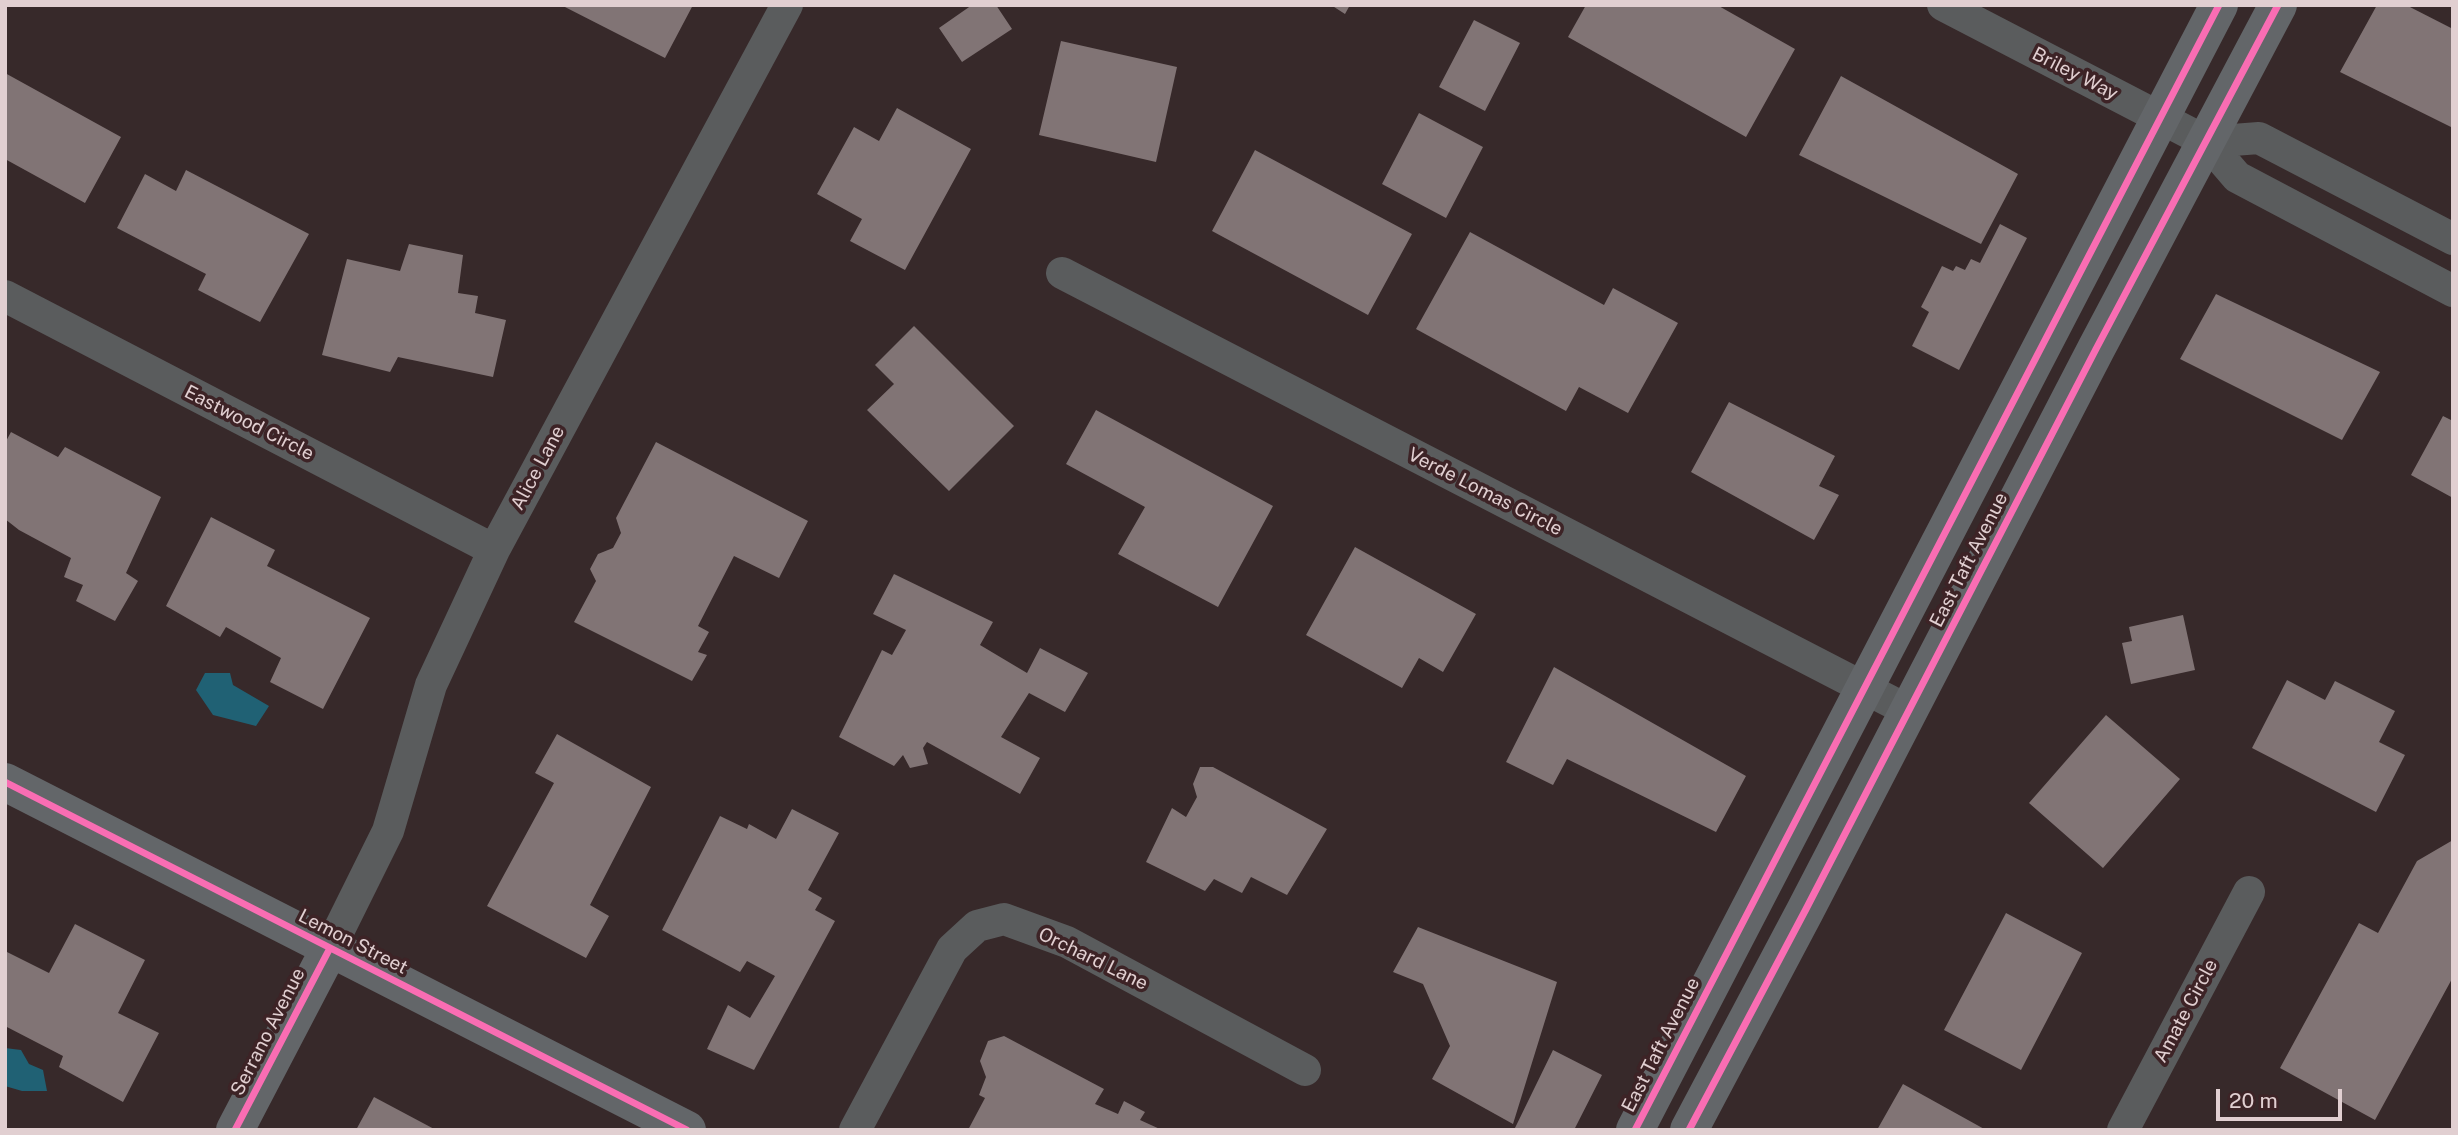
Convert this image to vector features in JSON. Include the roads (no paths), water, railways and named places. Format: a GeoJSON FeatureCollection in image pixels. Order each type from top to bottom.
{"type":"FeatureCollection","features":[{"type":"Feature","properties":{"kind":"street","name":"Alice Lane"},"geometry":{"type":"LineString","coordinates":[[330,948],[388,831],[431,685],[494,550],[787,5]]}},
{"type":"Feature","properties":{"kind":"street","name":"Briley Way"},"geometry":{"type":"LineString","coordinates":[[1943,5],[2207,142],[2237,177],[2453,291]]}},
{"type":"Feature","properties":{"kind":"street","name":"East Taft Avenue"},"geometry":{"type":"LineString","coordinates":[[1635,1130],[2219,5]]}},
{"type":"Feature","properties":{"kind":"street","name":"East Taft Avenue"},"geometry":{"type":"LineString","coordinates":[[1689,1130],[2278,5]]}},
{"type":"Feature","properties":{"kind":"street"},"geometry":{"type":"LineString","coordinates":[[2207,142],[2259,138],[2453,239]]}},
{"type":"Feature","properties":{"kind":"street","name":"Verde Lomas Circle"},"geometry":{"type":"LineString","coordinates":[[1062,273],[1909,710]]}},
{"type":"Feature","properties":{"kind":"street","name":"Eastwood Circle"},"geometry":{"type":"LineString","coordinates":[[5,296],[494,550]]}},
{"type":"Feature","properties":{"kind":"street","name":"Lemon Street"},"geometry":{"type":"LineString","coordinates":[[5,782],[687,1130]]}},
{"type":"Feature","properties":{"kind":"street","name":"Amate Circle"},"geometry":{"type":"LineString","coordinates":[[2123,1130],[2249,892]]}},
{"type":"Feature","properties":{"kind":"street","name":"Orchard Lane"},"geometry":{"type":"LineString","coordinates":[[855,1130],[952,949],[977,926],[1004,919],[1067,942],[1305,1070]]}},
{"type":"Feature","properties":{"kind":"street","name":"Serrano Avenue"},"geometry":{"type":"LineString","coordinates":[[235,1130],[330,948]]}},
{"type":"Feature","properties":{"kind":"water"},"geometry":{"type":"Polygon","coordinates":[[[205,673],[230,673],[233,685],[269,706],[256,726],[213,715],[196,690],[205,673]]]}},
{"type":"Feature","properties":{"kind":"water"},"geometry":{"type":"Polygon","coordinates":[[[5,1048],[21,1050],[29,1064],[43,1070],[47,1091],[22,1091],[5,1086],[5,1048]]]}}]}
